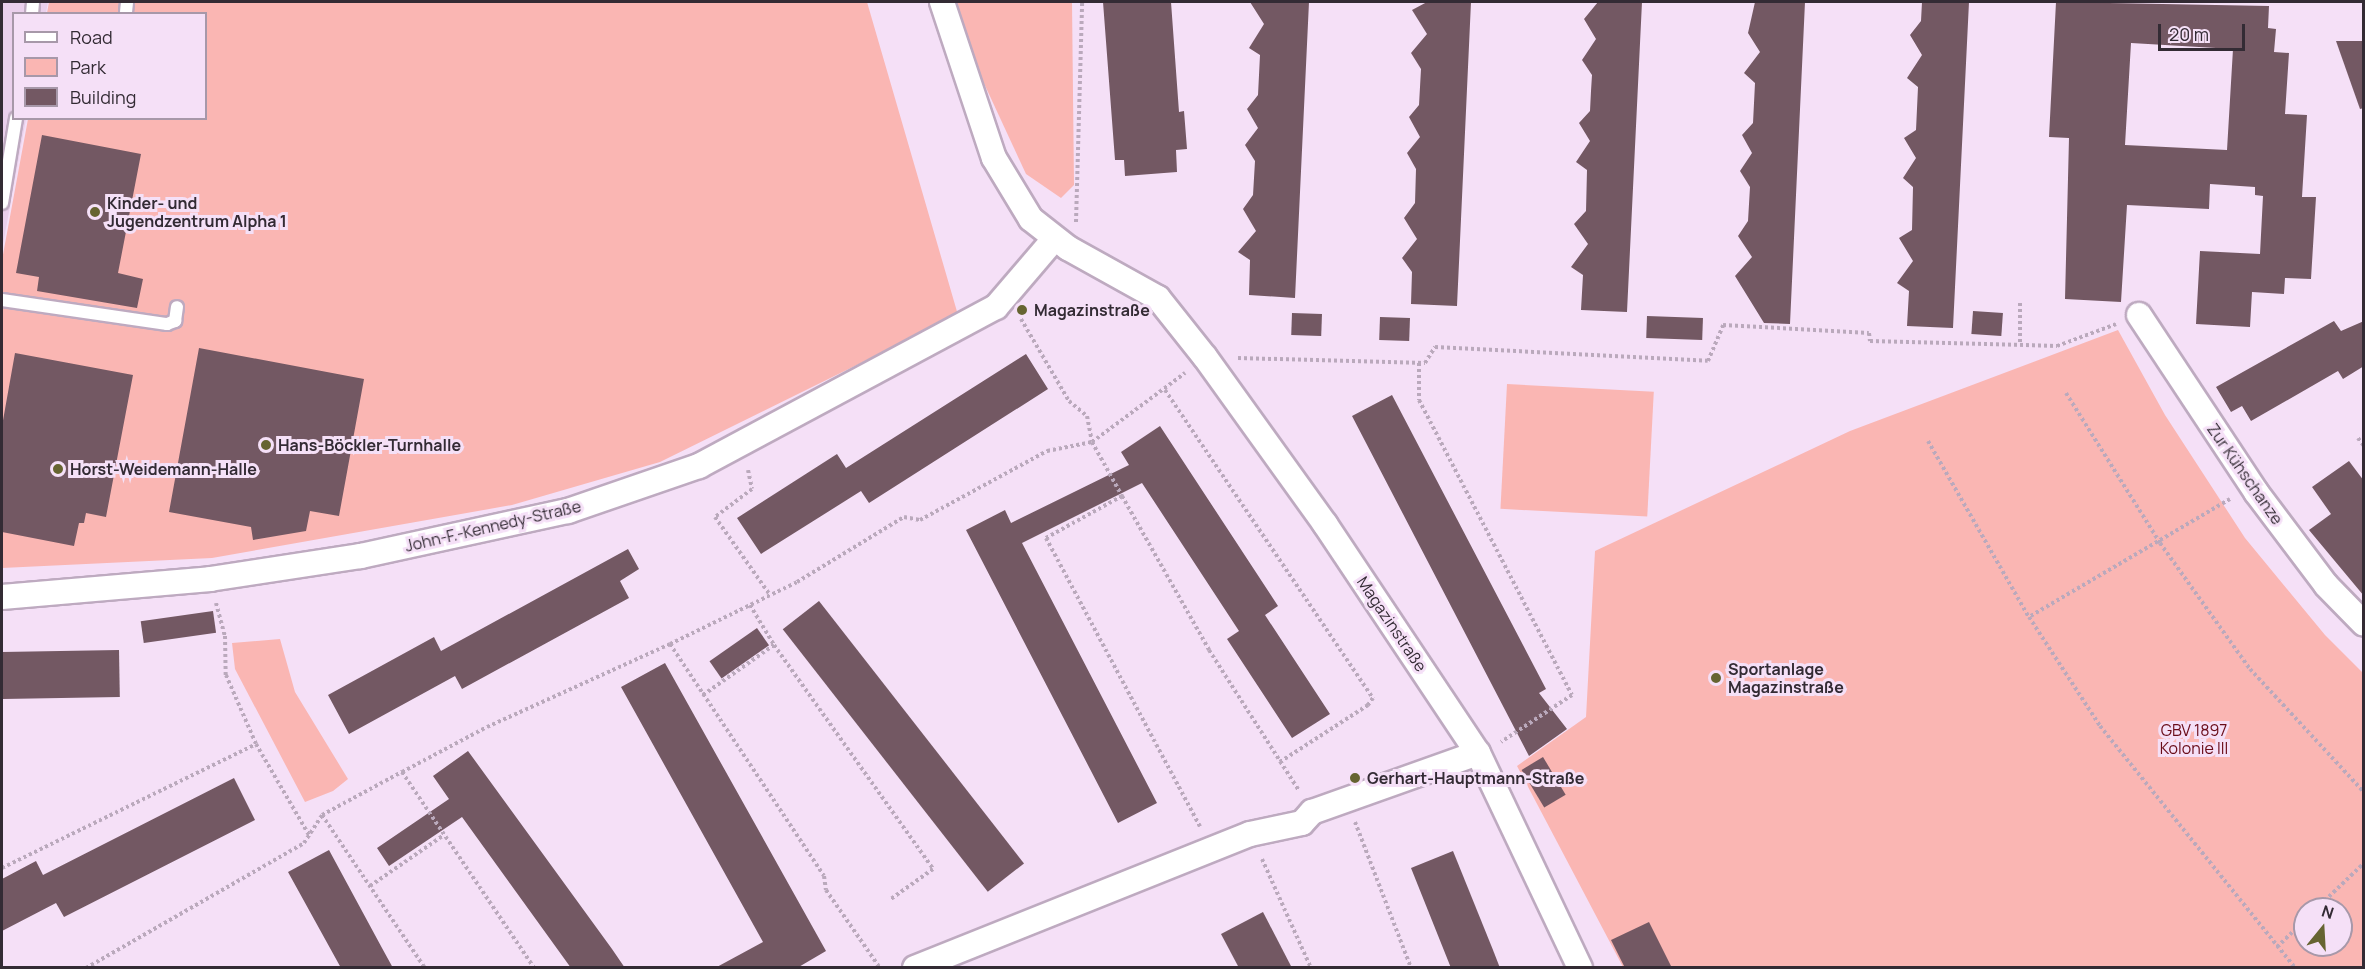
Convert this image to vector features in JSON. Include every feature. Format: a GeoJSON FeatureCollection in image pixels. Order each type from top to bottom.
{"type":"FeatureCollection","features":[{"type":"Feature","properties":{"kind":"street","name":"Magazinstraße"},"geometry":{"type":"LineString","coordinates":[[942,2],[993,158],[1031,219],[1061,244],[1158,298],[1205,357],[1325,524],[1478,754],[1580,968]]}},
{"type":"Feature","properties":{"kind":"street","name":"John-F.-Kennedy-Straße"},"geometry":{"type":"LineString","coordinates":[[2,597],[210,579],[361,556],[568,512],[699,466],[996,307],[1061,244]]}},
{"type":"Feature","properties":{"kind":"street","name":"Zur Kühschanze"},"geometry":{"type":"LineString","coordinates":[[2139,315],[2251,485],[2326,585],[2364,624]]}},
{"type":"Feature","properties":{"kind":"street"},"geometry":{"type":"LineString","coordinates":[[915,968],[1250,834],[1302,823],[1312,812],[1478,754]]}},
{"type":"Feature","properties":{"kind":"lane"},"geometry":{"type":"LineString","coordinates":[[2,203],[16,120]]}},
{"type":"Feature","properties":{"kind":"lane"},"geometry":{"type":"LineString","coordinates":[[2,300],[167,324],[175,321],[177,307]]}},
{"type":"Feature","properties":{"kind":"path"},"geometry":{"type":"LineString","coordinates":[[1061,244],[1078,215],[1082,2]]}},
{"type":"Feature","properties":{"kind":"path"},"geometry":{"type":"LineString","coordinates":[[1009,296],[1069,401],[1087,416],[1092,442],[1209,650],[1312,812]]}},
{"type":"Feature","properties":{"kind":"path"},"geometry":{"type":"LineString","coordinates":[[2020,303],[2020,345]]}},
{"type":"Feature","properties":{"kind":"path"},"geometry":{"type":"LineString","coordinates":[[86,968],[304,843],[322,815],[487,727],[670,644],[770,595],[904,517],[920,520],[1047,451],[1092,442],[1165,390],[1205,357],[1425,363],[1435,347],[1708,361],[1723,325],[1869,333],[1870,341],[2057,346],[2139,315]]}},
{"type":"Feature","properties":{"kind":"path"},"geometry":{"type":"LineString","coordinates":[[1419,363],[1419,400],[1572,695],[1478,754]]}},
{"type":"Feature","properties":{"kind":"path"},"geometry":{"type":"LineString","coordinates":[[1165,390],[1372,698],[1368,705],[1280,762]]}},
{"type":"Feature","properties":{"kind":"path"},"geometry":{"type":"LineString","coordinates":[[2066,393],[2160,543],[2250,669],[2364,792]]}},
{"type":"Feature","properties":{"kind":"path"},"geometry":{"type":"LineString","coordinates":[[2358,438],[2364,446]]}},
{"type":"Feature","properties":{"kind":"path"},"geometry":{"type":"LineString","coordinates":[[1928,441],[2029,617],[2100,726],[2295,968]]}},
{"type":"Feature","properties":{"kind":"path"},"geometry":{"type":"LineString","coordinates":[[742,444],[752,489],[715,517],[770,595]]}},
{"type":"Feature","properties":{"kind":"path"},"geometry":{"type":"LineString","coordinates":[[2029,617],[2160,543],[2251,485]]}},
{"type":"Feature","properties":{"kind":"path"},"geometry":{"type":"LineString","coordinates":[[1122,496],[1046,538],[1212,849]]}},
{"type":"Feature","properties":{"kind":"path"},"geometry":{"type":"LineString","coordinates":[[750,604],[774,645],[933,869],[891,899]]}},
{"type":"Feature","properties":{"kind":"path"},"geometry":{"type":"LineString","coordinates":[[225,636],[226,675],[256,744],[309,835]]}},
{"type":"Feature","properties":{"kind":"path"},"geometry":{"type":"LineString","coordinates":[[670,644],[824,876],[826,890],[880,968]]}},
{"type":"Feature","properties":{"kind":"path"},"geometry":{"type":"LineString","coordinates":[[703,695],[774,645]]}},
{"type":"Feature","properties":{"kind":"path"},"geometry":{"type":"LineString","coordinates":[[2,868],[256,744]]}},
{"type":"Feature","properties":{"kind":"path"},"geometry":{"type":"LineString","coordinates":[[402,772],[534,968]]}},
{"type":"Feature","properties":{"kind":"path"},"geometry":{"type":"LineString","coordinates":[[1344,800],[1401,936],[1411,968]]}},
{"type":"Feature","properties":{"kind":"path"},"geometry":{"type":"LineString","coordinates":[[322,815],[424,968]]}},
{"type":"Feature","properties":{"kind":"path"},"geometry":{"type":"LineString","coordinates":[[1250,834],[1311,968]]}},
{"type":"Feature","properties":{"kind":"path"},"geometry":{"type":"LineString","coordinates":[[370,886],[444,835]]}},
{"type":"Feature","properties":{"kind":"path"},"geometry":{"type":"LineString","coordinates":[[2329,897],[2364,863]]}},
{"type":"Feature","properties":{"kind":"path"},"geometry":{"type":"LineString","coordinates":[[2277,947],[2293,932]]}},
{"type":"Feature","properties":{"kind":"shaded area"},"geometry":{"type":"Polygon","coordinates":[[[2,2],[48,2],[46,12],[12,12],[12,120],[26,120],[2,250],[2,2]]]}},
{"type":"Feature","properties":{"kind":"green space"},"geometry":{"type":"Polygon","coordinates":[[[49,2],[867,2],[958,315],[660,462],[512,505],[212,558],[2,568],[2,260],[28,120],[207,120],[207,12],[47,12],[49,2]]]}},
{"type":"Feature","properties":{"kind":"green space"},"geometry":{"type":"Polygon","coordinates":[[[957,2],[1072,2],[1074,185],[1061,198],[1026,174],[975,64],[957,2]]]}},
{"type":"Feature","properties":{"kind":"green space","name":"GBV 1897 Kolonie III"},"geometry":{"type":"Polygon","coordinates":[[[2118,330],[2165,415],[2245,538],[2325,635],[2363,673],[2363,967],[1623,967],[1517,766],[1586,717],[1595,551],[1850,431],[2118,330]]]}},
{"type":"Feature","properties":{"kind":"green space"},"geometry":{"type":"Polygon","coordinates":[[[1507,384],[1654,392],[1647,517],[1500,509],[1507,384]]]}},
{"type":"Feature","properties":{"kind":"green space"},"geometry":{"type":"Polygon","coordinates":[[[280,639],[295,692],[348,779],[333,791],[305,802],[235,669],[232,643],[280,639]]]}},
{"type":"Feature","properties":{"kind":"building"},"geometry":{"type":"Polygon","coordinates":[[[1103,2],[1171,2],[1179,112],[1184,111],[1187,149],[1176,150],[1177,172],[1125,176],[1124,160],[1115,160],[1103,2]]]}},
{"type":"Feature","properties":{"kind":"building"},"geometry":{"type":"Polygon","coordinates":[[[1250,2],[1309,2],[1295,298],[1249,295],[1250,260],[1238,252],[1256,231],[1243,209],[1253,195],[1255,161],[1245,145],[1258,128],[1247,109],[1258,95],[1260,55],[1249,48],[1264,24],[1250,2]]]}},
{"type":"Feature","properties":{"kind":"building"},"geometry":{"type":"Polygon","coordinates":[[[1427,2],[1471,2],[1457,306],[1411,304],[1412,272],[1402,258],[1417,239],[1404,218],[1415,203],[1416,169],[1407,153],[1420,137],[1409,117],[1419,105],[1421,69],[1411,53],[1427,34],[1412,10],[1427,2]]]}},
{"type":"Feature","properties":{"kind":"building"},"geometry":{"type":"Polygon","coordinates":[[[1598,2],[1642,2],[1627,312],[1581,310],[1583,275],[1571,267],[1588,244],[1574,224],[1586,211],[1587,170],[1576,162],[1590,141],[1579,123],[1590,111],[1592,75],[1582,60],[1596,39],[1584,19],[1598,2]]]}},
{"type":"Feature","properties":{"kind":"building"},"geometry":{"type":"Polygon","coordinates":[[[1755,2],[1805,2],[1790,324],[1764,323],[1735,276],[1752,257],[1738,236],[1748,221],[1750,187],[1740,171],[1752,153],[1742,135],[1753,123],[1755,83],[1744,73],[1760,52],[1748,33],[1755,2]]]}},
{"type":"Feature","properties":{"kind":"building"},"geometry":{"type":"Polygon","coordinates":[[[1922,2],[1969,2],[1953,328],[1907,326],[1909,291],[1897,283],[1913,261],[1899,238],[1912,230],[1913,187],[1903,178],[1916,158],[1904,138],[1916,130],[1918,87],[1907,78],[1922,55],[1910,35],[1921,21],[1922,2]]]}},
{"type":"Feature","properties":{"kind":"building"},"geometry":{"type":"Polygon","coordinates":[[[2056,2],[2269,6],[2268,28],[2276,29],[2274,52],[2289,53],[2285,114],[2307,115],[2302,197],[2316,197],[2311,279],[2285,278],[2284,294],[2252,292],[2250,327],[2196,324],[2200,251],[2260,254],[2263,196],[2255,195],[2255,187],[2210,184],[2209,209],[2127,205],[2121,302],[2065,299],[2069,138],[2049,137],[2056,2]],[[2131,43],[2125,145],[2227,150],[2233,49],[2131,43]]]}},
{"type":"Feature","properties":{"kind":"building"},"geometry":{"type":"Polygon","coordinates":[[[2336,41],[2364,41],[2364,108],[2360,109],[2336,41]]]}},
{"type":"Feature","properties":{"kind":"building"},"geometry":{"type":"Polygon","coordinates":[[[42,135],[141,154],[118,273],[143,279],[137,308],[37,291],[39,277],[16,273],[42,135]]]}},
{"type":"Feature","properties":{"kind":"building"},"geometry":{"type":"Polygon","coordinates":[[[1973,311],[2003,313],[2001,336],[1971,334],[1973,311]]]}},
{"type":"Feature","properties":{"kind":"building"},"geometry":{"type":"Polygon","coordinates":[[[1292,313],[1322,314],[1321,336],[1291,335],[1292,313]]]}},
{"type":"Feature","properties":{"kind":"building"},"geometry":{"type":"Polygon","coordinates":[[[1647,316],[1703,318],[1702,340],[1646,338],[1647,316]]]}},
{"type":"Feature","properties":{"kind":"building"},"geometry":{"type":"Polygon","coordinates":[[[1380,317],[1410,318],[1409,341],[1379,340],[1380,317]]]}},
{"type":"Feature","properties":{"kind":"building"},"geometry":{"type":"Polygon","coordinates":[[[2334,321],[2341,331],[2364,321],[2364,366],[2343,379],[2338,371],[2251,421],[2242,406],[2231,412],[2216,387],[2334,321]]]}},
{"type":"Feature","properties":{"kind":"building","name":"Hans-Böckler-Turnhalle"},"geometry":{"type":"Polygon","coordinates":[[[199,348],[364,379],[339,516],[310,511],[306,531],[253,540],[251,527],[169,512],[199,348]]]}},
{"type":"Feature","properties":{"kind":"building","name":"Horst-Weidemann-Halle"},"geometry":{"type":"Polygon","coordinates":[[[15,353],[133,375],[106,517],[86,513],[84,523],[79,523],[74,546],[2,532],[2,426],[15,353]]]}},
{"type":"Feature","properties":{"kind":"building"},"geometry":{"type":"Polygon","coordinates":[[[1026,354],[1048,389],[869,503],[861,491],[761,554],[737,518],[837,454],[846,468],[1026,354]]]}},
{"type":"Feature","properties":{"kind":"building"},"geometry":{"type":"Polygon","coordinates":[[[1392,395],[1546,689],[1539,693],[1567,729],[1529,756],[1352,416],[1392,395]]]}},
{"type":"Feature","properties":{"kind":"building"},"geometry":{"type":"Polygon","coordinates":[[[1160,426],[1278,606],[1265,615],[1330,714],[1292,738],[1227,639],[1239,631],[1142,483],[1022,543],[1157,803],[1118,823],[966,530],[1005,510],[1011,523],[1129,465],[1121,452],[1160,426]]]}},
{"type":"Feature","properties":{"kind":"building"},"geometry":{"type":"Polygon","coordinates":[[[2349,461],[2364,481],[2364,596],[2309,530],[2331,514],[2312,487],[2349,461]]]}},
{"type":"Feature","properties":{"kind":"building"},"geometry":{"type":"Polygon","coordinates":[[[628,549],[639,569],[620,581],[629,598],[462,689],[455,676],[349,734],[328,695],[434,637],[441,651],[628,549]]]}},
{"type":"Feature","properties":{"kind":"building"},"geometry":{"type":"Polygon","coordinates":[[[819,601],[1024,863],[988,892],[783,629],[819,601]]]}},
{"type":"Feature","properties":{"kind":"building"},"geometry":{"type":"Polygon","coordinates":[[[213,611],[216,633],[144,643],[141,621],[213,611]]]}},
{"type":"Feature","properties":{"kind":"building"},"geometry":{"type":"Polygon","coordinates":[[[757,628],[769,645],[722,678],[709,661],[757,628]]]}},
{"type":"Feature","properties":{"kind":"building"},"geometry":{"type":"Polygon","coordinates":[[[119,650],[120,697],[3,699],[2,652],[119,650]]]}},
{"type":"Feature","properties":{"kind":"building"},"geometry":{"type":"Polygon","coordinates":[[[665,663],[826,951],[797,968],[715,968],[763,942],[621,687],[665,663]]]}},
{"type":"Feature","properties":{"kind":"building"},"geometry":{"type":"Polygon","coordinates":[[[468,751],[625,968],[571,968],[462,817],[389,866],[377,848],[449,799],[433,776],[468,751]]]}},
{"type":"Feature","properties":{"kind":"building"},"geometry":{"type":"Polygon","coordinates":[[[1543,757],[1566,795],[1544,808],[1522,770],[1543,757]]]}},
{"type":"Feature","properties":{"kind":"building"},"geometry":{"type":"Polygon","coordinates":[[[234,778],[255,820],[64,917],[56,903],[2,931],[2,879],[36,861],[43,875],[234,778]]]}},
{"type":"Feature","properties":{"kind":"building"},"geometry":{"type":"Polygon","coordinates":[[[329,850],[393,968],[341,968],[288,872],[329,850]]]}},
{"type":"Feature","properties":{"kind":"building"},"geometry":{"type":"Polygon","coordinates":[[[1453,851],[1500,968],[1451,968],[1411,868],[1453,851]]]}},
{"type":"Feature","properties":{"kind":"building"},"geometry":{"type":"Polygon","coordinates":[[[1263,912],[1292,968],[1239,968],[1221,934],[1263,912]]]}},
{"type":"Feature","properties":{"kind":"building"},"geometry":{"type":"Polygon","coordinates":[[[1649,922],[1672,968],[1625,968],[1611,940],[1649,922]]]}},
{"type":"Feature","properties":{"kind":"place","name":"Kinder- und Jugendzentrum Alpha 1"},"geometry":{"type":"Point","coordinates":[95,212]}},
{"type":"Feature","properties":{"kind":"place","name":"Magazinstraße"},"geometry":{"type":"Point","coordinates":[1022,310]}},
{"type":"Feature","properties":{"kind":"place","name":"Hans-Böckler-Turnhalle"},"geometry":{"type":"Point","coordinates":[266,445]}},
{"type":"Feature","properties":{"kind":"place","name":"Horst-Weidemann-Halle"},"geometry":{"type":"Point","coordinates":[58,469]}},
{"type":"Feature","properties":{"kind":"place","name":"Sportanlage Magazinstraße"},"geometry":{"type":"Point","coordinates":[1716,678]}},
{"type":"Feature","properties":{"kind":"place","name":"Gerhart-Hauptmann-Straße"},"geometry":{"type":"Point","coordinates":[1355,778]}}]}
